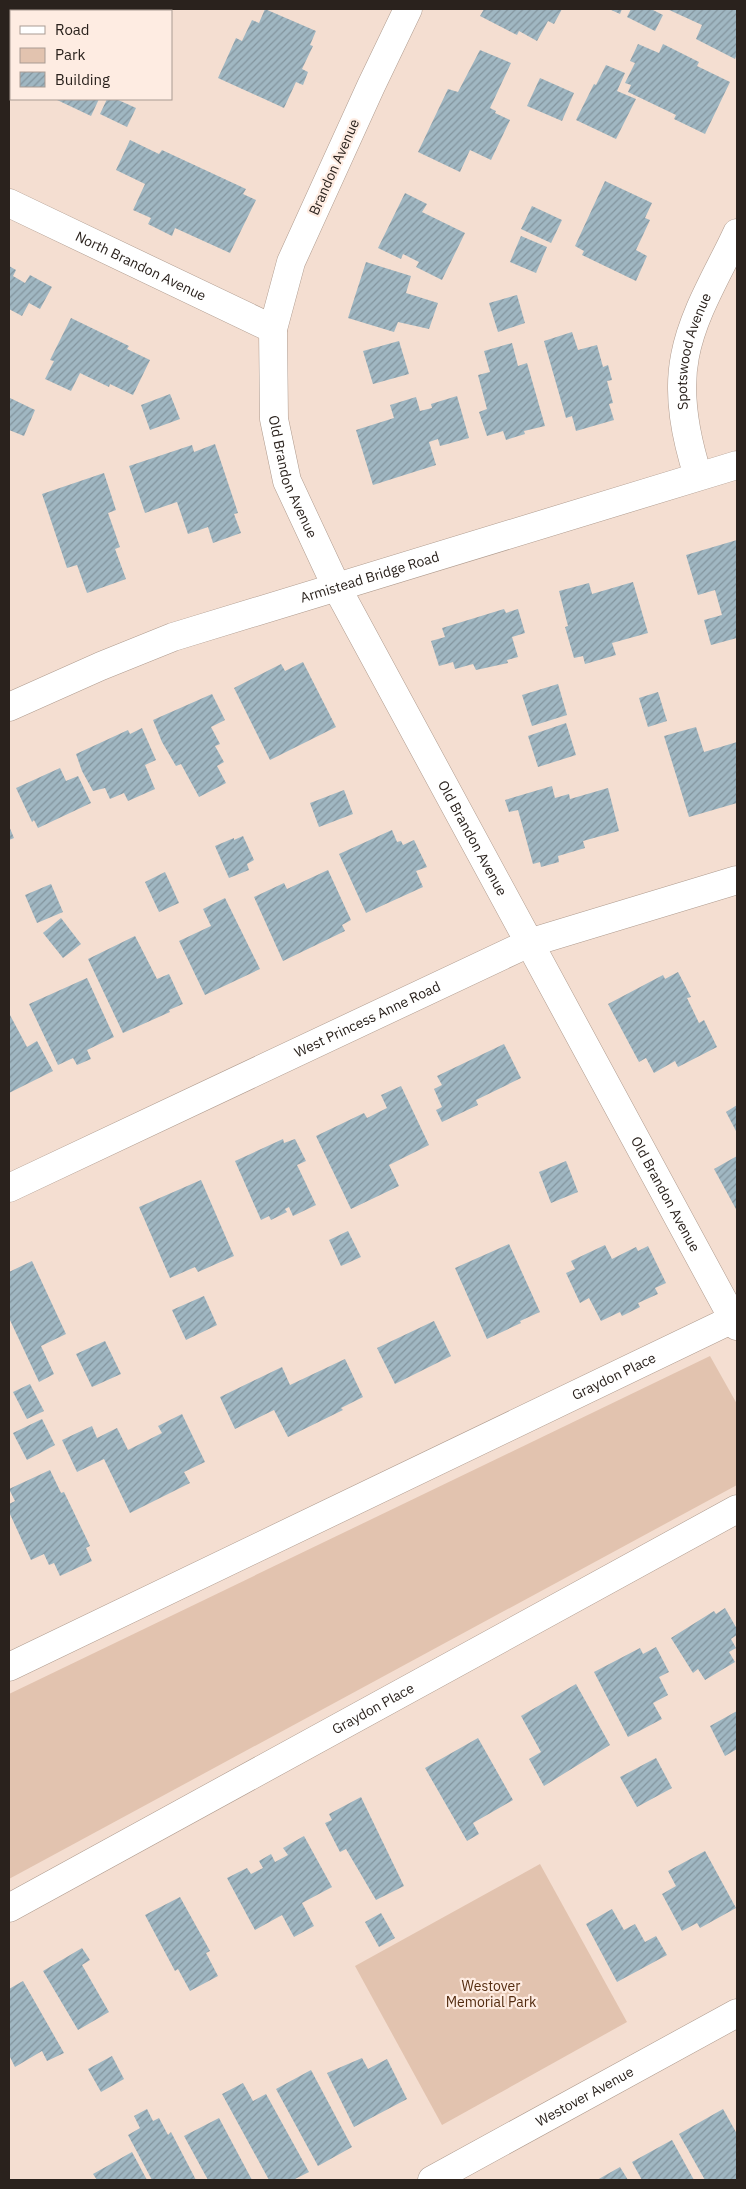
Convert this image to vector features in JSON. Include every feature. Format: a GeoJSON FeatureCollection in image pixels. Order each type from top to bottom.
{"type":"FeatureCollection","features":[{"type":"Feature","properties":{"kind":"street","name":"Brandon Avenue"},"geometry":{"type":"LineString","coordinates":[[272,329],[291,262],[370,86],[408,9]]}},
{"type":"Feature","properties":{"kind":"street","name":"North Brandon Avenue"},"geometry":{"type":"LineString","coordinates":[[9,203],[272,329]]}},
{"type":"Feature","properties":{"kind":"street","name":"Spotswood Avenue"},"geometry":{"type":"LineString","coordinates":[[698,476],[692,458],[681,398],[685,356],[694,324],[737,233]]}},
{"type":"Feature","properties":{"kind":"street","name":"Old Brandon Avenue"},"geometry":{"type":"LineString","coordinates":[[272,329],[274,419],[286,481],[336,586],[735,1323]]}},
{"type":"Feature","properties":{"kind":"street","name":"Armistead Bridge Road"},"geometry":{"type":"LineString","coordinates":[[9,708],[101,666],[173,637],[737,464]]}},
{"type":"Feature","properties":{"kind":"street","name":"West Princess Anne Road"},"geometry":{"type":"LineString","coordinates":[[9,1188],[529,943],[737,880]]}},
{"type":"Feature","properties":{"kind":"street","name":"Graydon Place"},"geometry":{"type":"LineString","coordinates":[[9,1667],[735,1323]]}},
{"type":"Feature","properties":{"kind":"street","name":"Graydon Place"},"geometry":{"type":"LineString","coordinates":[[9,1908],[737,1509]]}},
{"type":"Feature","properties":{"kind":"street","name":"Westover Avenue"},"geometry":{"type":"LineString","coordinates":[[432,2180],[737,2013]]}},
{"type":"Feature","properties":{"kind":"green space"},"geometry":{"type":"Polygon","coordinates":[[[710,1356],[737,1404],[737,1485],[9,1879],[9,1694],[710,1356]]]}},
{"type":"Feature","properties":{"kind":"green space","name":"Westover Memorial Park"},"geometry":{"type":"Polygon","coordinates":[[[540,1864],[627,2022],[442,2125],[355,1966],[540,1864]]]}},
{"type":"Feature","properties":{"kind":"building"},"geometry":{"type":"Polygon","coordinates":[[[71,9],[113,9],[112,10],[71,9]]]}},
{"type":"Feature","properties":{"kind":"building"},"geometry":{"type":"Polygon","coordinates":[[[265,9],[316,31],[310,45],[313,46],[302,69],[308,72],[303,85],[296,82],[284,108],[218,78],[236,38],[242,41],[252,20],[259,23],[265,9]]]}},
{"type":"Feature","properties":{"kind":"building"},"geometry":{"type":"Polygon","coordinates":[[[484,9],[562,9],[554,24],[548,21],[537,41],[519,31],[517,35],[480,16],[484,9]]]}},
{"type":"Feature","properties":{"kind":"building"},"geometry":{"type":"Polygon","coordinates":[[[609,9],[622,9],[620,14],[609,9]]]}},
{"type":"Feature","properties":{"kind":"building"},"geometry":{"type":"Polygon","coordinates":[[[631,9],[651,9],[663,15],[655,31],[627,17],[631,9]]]}},
{"type":"Feature","properties":{"kind":"building"},"geometry":{"type":"Polygon","coordinates":[[[667,9],[737,9],[737,54],[735,59],[696,39],[702,25],[667,9]]]}},
{"type":"Feature","properties":{"kind":"building"},"geometry":{"type":"Polygon","coordinates":[[[638,44],[659,53],[663,44],[699,62],[697,66],[730,82],[705,134],[674,119],[676,115],[628,92],[631,85],[625,83],[635,63],[630,61],[638,44]]]}},
{"type":"Feature","properties":{"kind":"building"},"geometry":{"type":"Polygon","coordinates":[[[480,50],[511,63],[490,108],[496,111],[495,113],[510,120],[491,160],[470,150],[460,172],[418,152],[448,89],[458,92],[480,50]]]}},
{"type":"Feature","properties":{"kind":"building"},"geometry":{"type":"Polygon","coordinates":[[[606,65],[625,73],[617,91],[636,99],[616,139],[576,120],[606,65]]]}},
{"type":"Feature","properties":{"kind":"building"},"geometry":{"type":"Polygon","coordinates":[[[540,78],[574,93],[562,121],[527,106],[540,78]]]}},
{"type":"Feature","properties":{"kind":"building"},"geometry":{"type":"Polygon","coordinates":[[[57,100],[99,100],[91,116],[57,100]]]}},
{"type":"Feature","properties":{"kind":"building"},"geometry":{"type":"Polygon","coordinates":[[[107,100],[118,100],[136,108],[127,127],[100,114],[107,100]]]}},
{"type":"Feature","properties":{"kind":"building"},"geometry":{"type":"Polygon","coordinates":[[[130,140],[159,154],[162,150],[246,189],[243,194],[256,200],[230,253],[175,228],[172,236],[148,224],[151,218],[133,210],[145,184],[116,170],[130,140]]]}},
{"type":"Feature","properties":{"kind":"building"},"geometry":{"type":"Polygon","coordinates":[[[605,181],[652,203],[645,218],[650,220],[636,250],[647,256],[636,281],[582,255],[584,251],[575,246],[605,181]]]}},
{"type":"Feature","properties":{"kind":"building"},"geometry":{"type":"Polygon","coordinates":[[[405,193],[427,204],[422,212],[465,233],[442,280],[416,267],[419,262],[403,254],[401,259],[378,248],[405,193]]]}},
{"type":"Feature","properties":{"kind":"building"},"geometry":{"type":"Polygon","coordinates":[[[532,206],[562,220],[551,243],[521,229],[532,206]]]}},
{"type":"Feature","properties":{"kind":"building"},"geometry":{"type":"Polygon","coordinates":[[[521,236],[547,247],[536,273],[510,262],[521,236]]]}},
{"type":"Feature","properties":{"kind":"building"},"geometry":{"type":"Polygon","coordinates":[[[366,262],[411,276],[406,293],[438,303],[429,329],[398,322],[394,332],[348,318],[366,262]]]}},
{"type":"Feature","properties":{"kind":"building"},"geometry":{"type":"Polygon","coordinates":[[[9,266],[16,270],[13,276],[25,283],[30,275],[52,287],[40,309],[29,303],[22,316],[9,309],[9,266]]]}},
{"type":"Feature","properties":{"kind":"building"},"geometry":{"type":"Polygon","coordinates":[[[517,295],[525,323],[498,332],[489,303],[517,295]]]}},
{"type":"Feature","properties":{"kind":"building"},"geometry":{"type":"Polygon","coordinates":[[[71,318],[129,346],[127,349],[150,360],[133,395],[110,384],[109,387],[80,373],[71,391],[45,379],[54,361],[50,360],[71,318]]]}},
{"type":"Feature","properties":{"kind":"building"},"geometry":{"type":"Polygon","coordinates":[[[572,332],[578,350],[597,345],[603,367],[608,365],[612,380],[607,381],[613,403],[609,404],[614,420],[576,431],[572,416],[566,418],[544,341],[572,332]]]}},
{"type":"Feature","properties":{"kind":"building"},"geometry":{"type":"Polygon","coordinates":[[[399,341],[409,374],[373,384],[363,351],[399,341]]]}},
{"type":"Feature","properties":{"kind":"building"},"geometry":{"type":"Polygon","coordinates":[[[512,343],[518,366],[527,363],[545,426],[524,431],[525,434],[506,440],[503,431],[487,436],[479,412],[487,409],[478,375],[490,372],[484,351],[512,343]]]}},
{"type":"Feature","properties":{"kind":"building"},"geometry":{"type":"Polygon","coordinates":[[[170,394],[180,419],[150,430],[141,405],[170,394]]]}},
{"type":"Feature","properties":{"kind":"building"},"geometry":{"type":"Polygon","coordinates":[[[457,396],[469,438],[440,446],[438,439],[429,442],[436,465],[373,485],[356,430],[394,418],[390,405],[416,397],[420,411],[432,408],[431,404],[457,396]]]}},
{"type":"Feature","properties":{"kind":"building"},"geometry":{"type":"Polygon","coordinates":[[[10,398],[35,410],[24,436],[9,430],[10,398]]]}},
{"type":"Feature","properties":{"kind":"building"},"geometry":{"type":"Polygon","coordinates":[[[215,444],[238,513],[234,514],[241,533],[213,543],[208,527],[188,534],[177,502],[145,513],[129,466],[192,445],[194,452],[215,444]]]}},
{"type":"Feature","properties":{"kind":"building"},"geometry":{"type":"Polygon","coordinates":[[[104,473],[116,510],[108,513],[120,547],[115,549],[126,579],[87,593],[77,565],[67,568],[42,494],[104,473]]]}},
{"type":"Feature","properties":{"kind":"building"},"geometry":{"type":"Polygon","coordinates":[[[737,540],[737,638],[711,645],[704,620],[722,615],[715,590],[698,595],[686,555],[737,540]]]}},
{"type":"Feature","properties":{"kind":"building"},"geometry":{"type":"Polygon","coordinates":[[[633,582],[648,633],[612,643],[616,655],[585,664],[583,656],[574,658],[565,627],[568,626],[559,591],[589,583],[592,594],[633,582]]]}},
{"type":"Feature","properties":{"kind":"building"},"geometry":{"type":"Polygon","coordinates":[[[504,609],[506,613],[518,609],[525,633],[512,637],[518,657],[507,660],[508,663],[476,670],[473,664],[455,669],[453,662],[439,666],[431,641],[445,637],[442,628],[504,609]]]}},
{"type":"Feature","properties":{"kind":"building"},"geometry":{"type":"Polygon","coordinates":[[[303,662],[336,727],[270,760],[234,688],[281,664],[285,671],[303,662]]]}},
{"type":"Feature","properties":{"kind":"building"},"geometry":{"type":"Polygon","coordinates":[[[558,684],[567,715],[532,726],[522,695],[558,684]]]}},
{"type":"Feature","properties":{"kind":"building"},"geometry":{"type":"Polygon","coordinates":[[[658,692],[667,721],[648,727],[639,698],[658,692]]]}},
{"type":"Feature","properties":{"kind":"building"},"geometry":{"type":"Polygon","coordinates":[[[212,694],[225,720],[211,727],[220,744],[215,746],[224,762],[217,766],[226,783],[199,797],[181,764],[176,766],[162,742],[153,720],[212,694]]]}},
{"type":"Feature","properties":{"kind":"building"},"geometry":{"type":"Polygon","coordinates":[[[566,723],[576,755],[538,767],[528,736],[566,723]]]}},
{"type":"Feature","properties":{"kind":"building"},"geometry":{"type":"Polygon","coordinates":[[[696,727],[704,752],[737,742],[737,803],[689,817],[664,736],[696,727]]]}},
{"type":"Feature","properties":{"kind":"building"},"geometry":{"type":"Polygon","coordinates":[[[142,728],[156,760],[145,765],[155,789],[128,801],[124,793],[110,799],[105,788],[93,791],[82,771],[76,754],[128,730],[130,734],[142,728]]]}},
{"type":"Feature","properties":{"kind":"building"},"geometry":{"type":"Polygon","coordinates":[[[60,768],[66,781],[78,776],[91,803],[38,828],[34,820],[32,822],[16,788],[60,768]]]}},
{"type":"Feature","properties":{"kind":"building"},"geometry":{"type":"Polygon","coordinates":[[[552,786],[555,798],[569,794],[570,799],[608,788],[619,831],[583,841],[585,848],[558,856],[559,862],[541,867],[540,862],[533,864],[518,810],[509,812],[505,800],[552,786]]]}},
{"type":"Feature","properties":{"kind":"building"},"geometry":{"type":"Polygon","coordinates":[[[344,790],[353,814],[319,827],[310,803],[344,790]]]}},
{"type":"Feature","properties":{"kind":"building"},"geometry":{"type":"Polygon","coordinates":[[[9,826],[14,838],[9,840],[9,826]]]}},
{"type":"Feature","properties":{"kind":"building"},"geometry":{"type":"Polygon","coordinates":[[[392,830],[397,842],[401,841],[403,845],[414,840],[427,867],[416,871],[423,887],[366,913],[339,854],[392,830]]]}},
{"type":"Feature","properties":{"kind":"building"},"geometry":{"type":"Polygon","coordinates":[[[243,836],[254,860],[247,864],[249,870],[229,878],[215,846],[243,836]]]}},
{"type":"Feature","properties":{"kind":"building"},"geometry":{"type":"Polygon","coordinates":[[[328,870],[351,920],[342,925],[345,931],[283,961],[254,897],[284,883],[287,889],[328,870]]]}},
{"type":"Feature","properties":{"kind":"building"},"geometry":{"type":"Polygon","coordinates":[[[165,872],[179,903],[159,912],[145,882],[165,872]]]}},
{"type":"Feature","properties":{"kind":"building"},"geometry":{"type":"Polygon","coordinates":[[[51,884],[63,912],[37,923],[25,895],[51,884]]]}},
{"type":"Feature","properties":{"kind":"building"},"geometry":{"type":"Polygon","coordinates":[[[225,898],[260,969],[205,995],[179,941],[211,926],[203,909],[225,898]]]}},
{"type":"Feature","properties":{"kind":"building"},"geometry":{"type":"Polygon","coordinates":[[[61,918],[81,944],[63,958],[43,933],[61,918]]]}},
{"type":"Feature","properties":{"kind":"building"},"geometry":{"type":"Polygon","coordinates":[[[135,936],[157,979],[169,974],[183,1004],[169,1010],[170,1012],[123,1033],[88,959],[135,936]]]}},
{"type":"Feature","properties":{"kind":"building"},"geometry":{"type":"Polygon","coordinates":[[[678,972],[691,997],[687,998],[699,1023],[704,1020],[717,1047],[678,1067],[675,1061],[654,1073],[646,1058],[639,1062],[608,1004],[663,975],[665,979],[678,972]]]}},
{"type":"Feature","properties":{"kind":"building"},"geometry":{"type":"Polygon","coordinates":[[[87,978],[114,1037],[87,1050],[91,1059],[77,1065],[73,1058],[58,1065],[29,1004],[87,978]]]}},
{"type":"Feature","properties":{"kind":"building"},"geometry":{"type":"Polygon","coordinates":[[[9,1016],[27,1047],[37,1041],[53,1071],[9,1093],[9,1016]]]}},
{"type":"Feature","properties":{"kind":"building"},"geometry":{"type":"Polygon","coordinates":[[[504,1044],[521,1078],[476,1100],[478,1105],[442,1122],[436,1110],[442,1107],[434,1089],[442,1085],[437,1076],[504,1044]]]}},
{"type":"Feature","properties":{"kind":"building"},"geometry":{"type":"Polygon","coordinates":[[[401,1086],[429,1145],[389,1165],[399,1186],[351,1209],[316,1136],[364,1113],[367,1118],[387,1108],[381,1095],[401,1086]]]}},
{"type":"Feature","properties":{"kind":"building"},"geometry":{"type":"Polygon","coordinates":[[[737,1105],[737,1133],[726,1112],[737,1105]]]}},
{"type":"Feature","properties":{"kind":"building"},"geometry":{"type":"Polygon","coordinates":[[[283,1139],[284,1143],[295,1139],[306,1161],[297,1165],[316,1205],[293,1216],[289,1207],[285,1209],[287,1212],[271,1220],[269,1216],[261,1220],[235,1161],[283,1139]]]}},
{"type":"Feature","properties":{"kind":"building"},"geometry":{"type":"Polygon","coordinates":[[[737,1156],[737,1211],[714,1169],[737,1156]]]}},
{"type":"Feature","properties":{"kind":"building"},"geometry":{"type":"Polygon","coordinates":[[[566,1161],[578,1192],[551,1203],[539,1172],[566,1161]]]}},
{"type":"Feature","properties":{"kind":"building"},"geometry":{"type":"Polygon","coordinates":[[[201,1180],[234,1256],[198,1272],[195,1267],[170,1278],[139,1207],[201,1180]]]}},
{"type":"Feature","properties":{"kind":"building"},"geometry":{"type":"Polygon","coordinates":[[[348,1231],[361,1257],[341,1266],[329,1240],[348,1231]]]}},
{"type":"Feature","properties":{"kind":"building"},"geometry":{"type":"Polygon","coordinates":[[[509,1244],[540,1312],[487,1339],[455,1268],[509,1244]]]}},
{"type":"Feature","properties":{"kind":"building"},"geometry":{"type":"Polygon","coordinates":[[[605,1245],[612,1259],[636,1247],[638,1251],[648,1246],[666,1283],[655,1288],[658,1294],[638,1303],[640,1307],[622,1316],[620,1312],[601,1321],[589,1298],[580,1303],[566,1273],[575,1269],[571,1261],[605,1245]]]}},
{"type":"Feature","properties":{"kind":"building"},"geometry":{"type":"Polygon","coordinates":[[[32,1261],[66,1334],[41,1346],[54,1374],[39,1382],[9,1318],[9,1272],[32,1261]]]}},
{"type":"Feature","properties":{"kind":"building"},"geometry":{"type":"Polygon","coordinates":[[[204,1296],[217,1325],[186,1340],[172,1310],[204,1296]]]}},
{"type":"Feature","properties":{"kind":"building"},"geometry":{"type":"Polygon","coordinates":[[[434,1321],[451,1356],[395,1384],[377,1348],[434,1321]]]}},
{"type":"Feature","properties":{"kind":"building"},"geometry":{"type":"Polygon","coordinates":[[[105,1341],[121,1374],[92,1387],[76,1354],[105,1341]]]}},
{"type":"Feature","properties":{"kind":"building"},"geometry":{"type":"Polygon","coordinates":[[[345,1359],[363,1397],[341,1408],[343,1410],[288,1437],[274,1410],[235,1429],[220,1397],[282,1367],[290,1385],[345,1359]]]}},
{"type":"Feature","properties":{"kind":"building"},"geometry":{"type":"Polygon","coordinates":[[[30,1384],[44,1411],[27,1419],[13,1392],[30,1384]]]}},
{"type":"Feature","properties":{"kind":"building"},"geometry":{"type":"Polygon","coordinates":[[[182,1414],[205,1462],[184,1472],[190,1483],[130,1513],[104,1459],[77,1472],[62,1440],[92,1426],[97,1438],[117,1428],[128,1450],[162,1433],[158,1426],[182,1414]]]}},
{"type":"Feature","properties":{"kind":"building"},"geometry":{"type":"Polygon","coordinates":[[[42,1419],[55,1445],[27,1460],[13,1433],[42,1419]]]}},
{"type":"Feature","properties":{"kind":"building"},"geometry":{"type":"Polygon","coordinates":[[[50,1470],[61,1493],[64,1492],[90,1546],[86,1548],[92,1561],[60,1576],[54,1563],[49,1565],[44,1554],[31,1560],[9,1512],[9,1504],[15,1501],[9,1489],[50,1470]]]}},
{"type":"Feature","properties":{"kind":"building"},"geometry":{"type":"Polygon","coordinates":[[[725,1608],[737,1629],[737,1635],[731,1639],[736,1648],[729,1652],[735,1662],[705,1680],[698,1669],[693,1673],[671,1638],[714,1611],[716,1614],[725,1608]]]}},
{"type":"Feature","properties":{"kind":"building"},"geometry":{"type":"Polygon","coordinates":[[[656,1647],[669,1672],[659,1677],[668,1695],[653,1703],[662,1719],[628,1737],[594,1672],[640,1648],[643,1654],[656,1647]]]}},
{"type":"Feature","properties":{"kind":"building"},"geometry":{"type":"Polygon","coordinates":[[[576,1684],[610,1745],[544,1786],[529,1759],[541,1752],[521,1716],[576,1684]]]}},
{"type":"Feature","properties":{"kind":"building"},"geometry":{"type":"Polygon","coordinates":[[[737,1711],[737,1749],[725,1756],[710,1726],[737,1711]]]}},
{"type":"Feature","properties":{"kind":"building"},"geometry":{"type":"Polygon","coordinates":[[[478,1738],[513,1800],[473,1823],[479,1834],[467,1841],[425,1768],[478,1738]]]}},
{"type":"Feature","properties":{"kind":"building"},"geometry":{"type":"Polygon","coordinates":[[[656,1758],[672,1788],[637,1807],[620,1777],[656,1758]]]}},
{"type":"Feature","properties":{"kind":"building"},"geometry":{"type":"Polygon","coordinates":[[[361,1797],[404,1886],[376,1900],[346,1849],[340,1852],[325,1823],[332,1820],[329,1814],[361,1797]]]}},
{"type":"Feature","properties":{"kind":"building"},"geometry":{"type":"Polygon","coordinates":[[[304,1836],[332,1887],[302,1903],[314,1926],[294,1937],[282,1915],[255,1930],[227,1878],[247,1868],[251,1874],[263,1868],[259,1861],[271,1854],[275,1862],[288,1855],[283,1848],[304,1836]]]}},
{"type":"Feature","properties":{"kind":"building"},"geometry":{"type":"Polygon","coordinates":[[[705,1851],[736,1908],[700,1928],[697,1923],[682,1931],[662,1894],[676,1886],[668,1871],[705,1851]]]}},
{"type":"Feature","properties":{"kind":"building"},"geometry":{"type":"Polygon","coordinates":[[[180,1897],[210,1951],[206,1953],[218,1976],[190,1991],[178,1969],[175,1971],[145,1915],[180,1897]]]}},
{"type":"Feature","properties":{"kind":"building"},"geometry":{"type":"Polygon","coordinates":[[[612,1909],[624,1930],[635,1924],[645,1942],[656,1936],[667,1955],[617,1982],[586,1924],[612,1909]]]}},
{"type":"Feature","properties":{"kind":"building"},"geometry":{"type":"Polygon","coordinates":[[[381,1913],[395,1938],[379,1947],[365,1922],[381,1913]]]}},
{"type":"Feature","properties":{"kind":"building"},"geometry":{"type":"Polygon","coordinates":[[[82,1948],[90,1960],[82,1965],[109,2012],[78,2030],[43,1971],[82,1948]]]}},
{"type":"Feature","properties":{"kind":"building"},"geometry":{"type":"Polygon","coordinates":[[[23,1981],[64,2053],[47,2061],[42,2051],[15,2067],[9,2055],[9,1989],[23,1981]]]}},
{"type":"Feature","properties":{"kind":"building"},"geometry":{"type":"Polygon","coordinates":[[[112,2056],[124,2079],[101,2092],[88,2069],[112,2056]]]}},
{"type":"Feature","properties":{"kind":"building"},"geometry":{"type":"Polygon","coordinates":[[[362,2058],[368,2069],[387,2059],[407,2099],[354,2127],[327,2073],[362,2058]]]}},
{"type":"Feature","properties":{"kind":"building"},"geometry":{"type":"Polygon","coordinates":[[[311,2070],[352,2147],[318,2166],[276,2089],[311,2070]]]}},
{"type":"Feature","properties":{"kind":"building"},"geometry":{"type":"Polygon","coordinates":[[[243,2083],[253,2101],[266,2094],[309,2172],[293,2180],[269,2180],[222,2094],[243,2083]]]}},
{"type":"Feature","properties":{"kind":"building"},"geometry":{"type":"Polygon","coordinates":[[[147,2109],[153,2121],[159,2118],[168,2135],[171,2132],[196,2180],[152,2180],[128,2135],[140,2128],[134,2116],[147,2109]]]}},
{"type":"Feature","properties":{"kind":"building"},"geometry":{"type":"Polygon","coordinates":[[[723,2109],[737,2134],[737,2180],[705,2180],[679,2134],[723,2109]]]}},
{"type":"Feature","properties":{"kind":"building"},"geometry":{"type":"Polygon","coordinates":[[[219,2118],[252,2180],[208,2180],[184,2136],[219,2118]]]}},
{"type":"Feature","properties":{"kind":"building"},"geometry":{"type":"Polygon","coordinates":[[[672,2140],[694,2180],[642,2180],[632,2162],[672,2140]]]}},
{"type":"Feature","properties":{"kind":"building"},"geometry":{"type":"Polygon","coordinates":[[[132,2152],[147,2180],[97,2180],[93,2174],[132,2152]]]}},
{"type":"Feature","properties":{"kind":"building"},"geometry":{"type":"Polygon","coordinates":[[[620,2167],[628,2180],[597,2180],[620,2167]]]}}]}
